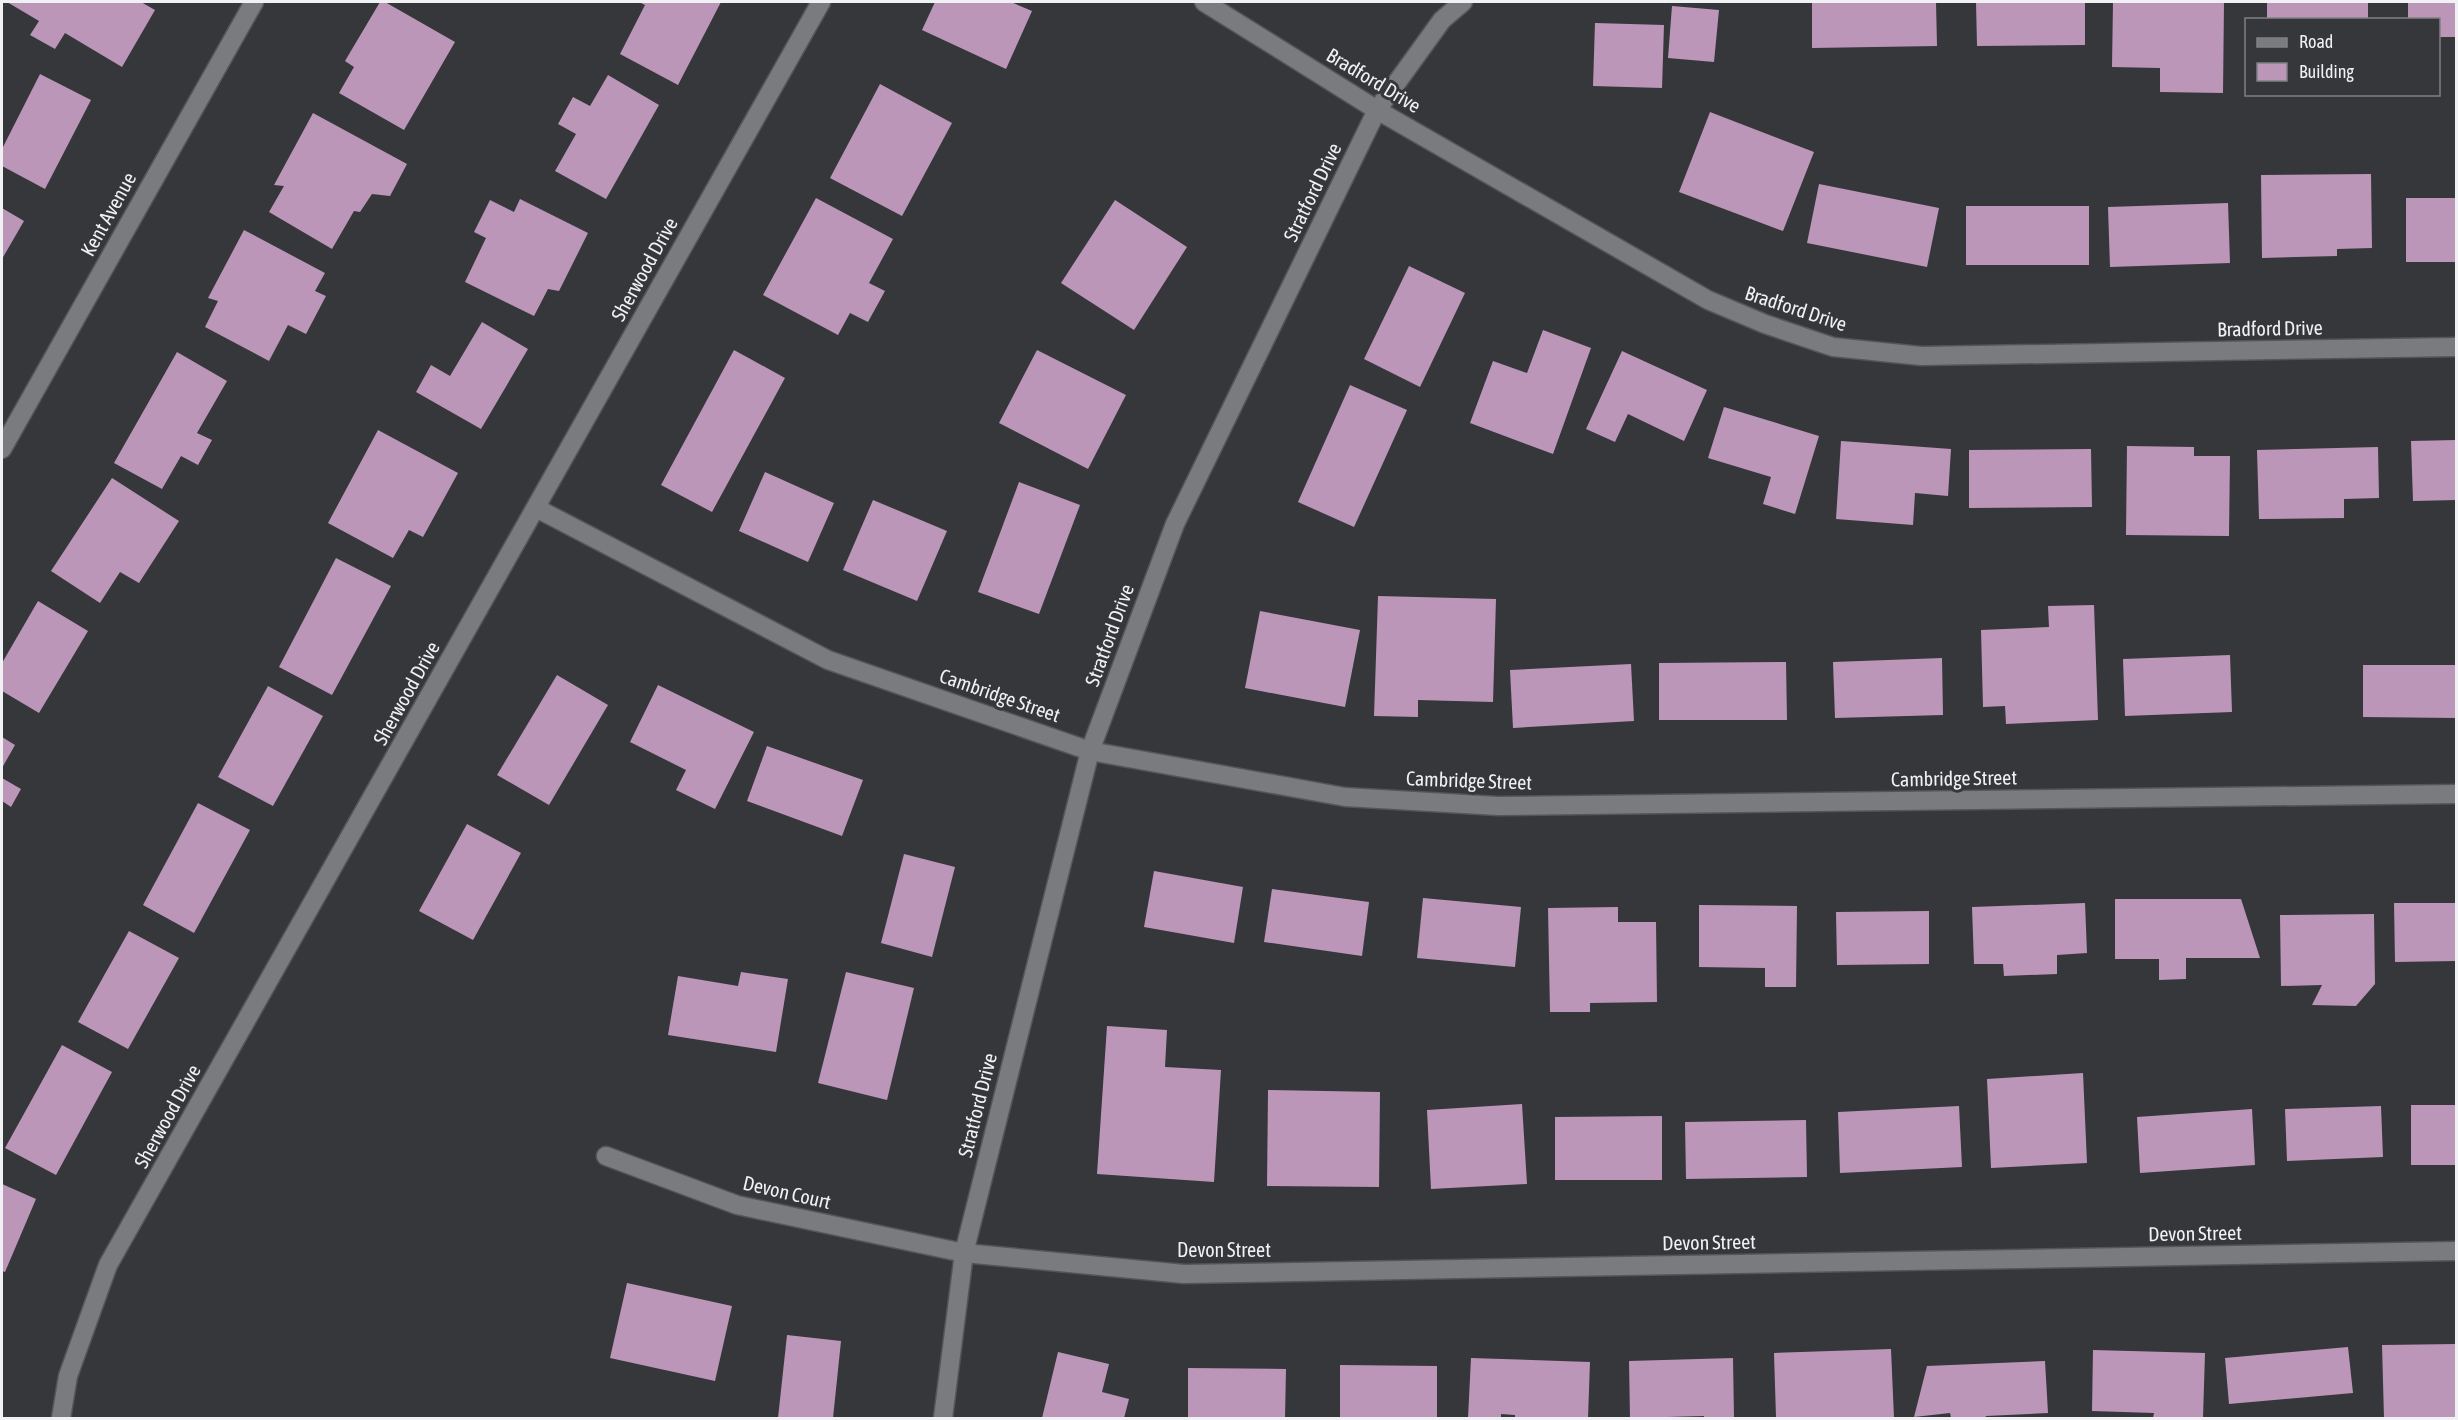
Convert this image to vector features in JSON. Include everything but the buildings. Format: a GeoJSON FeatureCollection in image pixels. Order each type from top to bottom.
{"type":"FeatureCollection","features":[{"type":"Feature","properties":{"kind":"street","name":"Kent Avenue"},"geometry":{"type":"LineString","coordinates":[[2,449],[254,2]]}},
{"type":"Feature","properties":{"kind":"street","name":"Sherwood Drive"},"geometry":{"type":"LineString","coordinates":[[61,1419],[68,1376],[108,1264],[821,2]]}},
{"type":"Feature","properties":{"kind":"street","name":"Bradford Drive"},"geometry":{"type":"LineString","coordinates":[[1204,2],[1377,110],[1708,300],[1765,324],[1833,347],[1921,356],[2457,347]]}},
{"type":"Feature","properties":{"kind":"street","name":"Stratford Drive"},"geometry":{"type":"LineString","coordinates":[[943,1419],[963,1253],[1090,750],[1175,524],[1377,110],[1442,20],[1463,2]]}},
{"type":"Feature","properties":{"kind":"street","name":"Cambridge Street"},"geometry":{"type":"LineString","coordinates":[[536,508],[828,660],[1090,750],[1345,797],[1498,806],[2457,794]]}},
{"type":"Feature","properties":{"kind":"street","name":"Devon Court"},"geometry":{"type":"LineString","coordinates":[[606,1156],[737,1205],[963,1253]]}},
{"type":"Feature","properties":{"kind":"street","name":"Devon Street"},"geometry":{"type":"LineString","coordinates":[[963,1253],[1184,1274],[2457,1251]]}}]}
